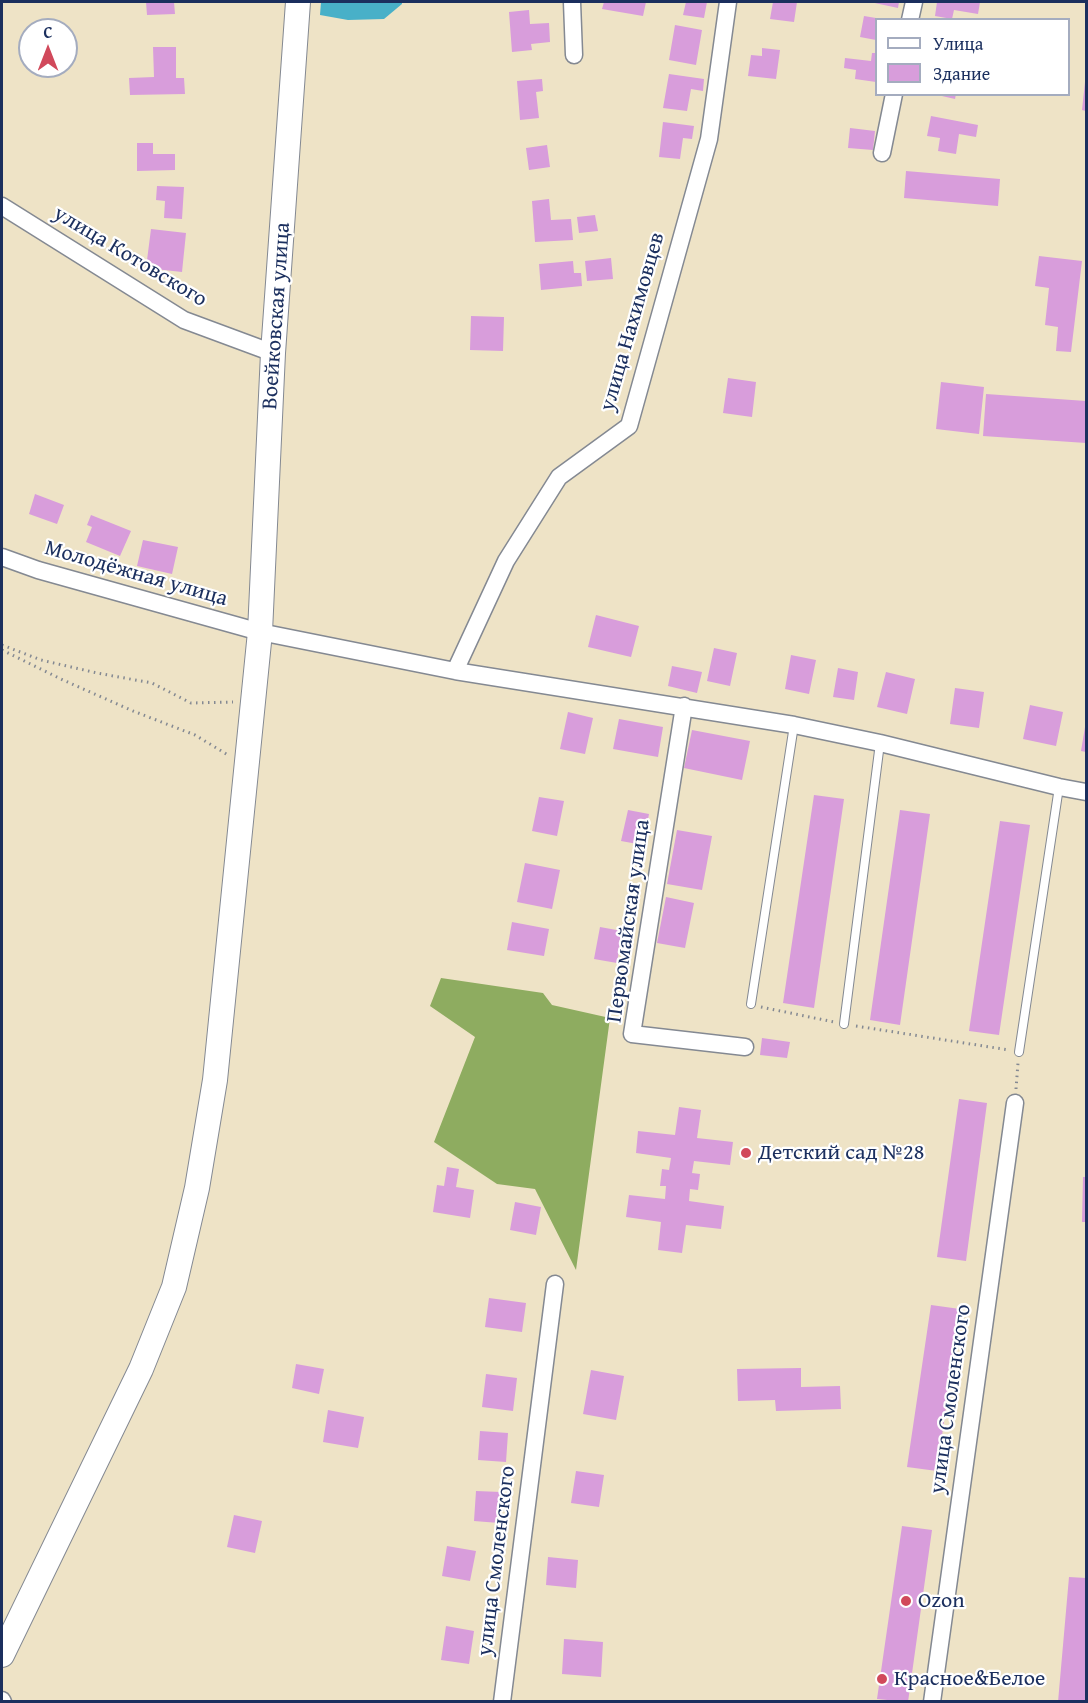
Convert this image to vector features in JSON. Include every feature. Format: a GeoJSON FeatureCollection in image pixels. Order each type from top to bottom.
{"type":"FeatureCollection","features":[{"type":"Feature","properties":{"kind":"main road","name":"Воейковская улица"},"geometry":{"type":"LineString","coordinates":[[2,1655],[8,1625],[141,1369],[174,1287],[197,1188],[215,1080],[260,632],[273,352],[298,2]]}},
{"type":"Feature","properties":{"kind":"street"},"geometry":{"type":"LineString","coordinates":[[572,2],[574,55]]}},
{"type":"Feature","properties":{"kind":"street","name":"улица Нахимовцев"},"geometry":{"type":"LineString","coordinates":[[455,671],[506,561],[559,477],[629,426],[709,139],[728,2]]}},
{"type":"Feature","properties":{"kind":"street"},"geometry":{"type":"LineString","coordinates":[[910,18],[914,2]]}},
{"type":"Feature","properties":{"kind":"street"},"geometry":{"type":"LineString","coordinates":[[882,153],[894,96]]}},
{"type":"Feature","properties":{"kind":"street","name":"улица Котовского"},"geometry":{"type":"LineString","coordinates":[[2,206],[184,320],[273,352]]}},
{"type":"Feature","properties":{"kind":"street","name":"Молодёжная улица"},"geometry":{"type":"LineString","coordinates":[[2,557],[38,570],[260,632]]}},
{"type":"Feature","properties":{"kind":"street"},"geometry":{"type":"LineString","coordinates":[[260,632],[455,671],[794,725],[1086,792]]}},
{"type":"Feature","properties":{"kind":"street","name":"Первомайская улица"},"geometry":{"type":"LineString","coordinates":[[684,706],[632,1034],[745,1047]]}},
{"type":"Feature","properties":{"kind":"street","name":"улица Смоленского"},"geometry":{"type":"LineString","coordinates":[[932,1701],[1014,1103]]}},
{"type":"Feature","properties":{"kind":"street","name":"улица Смоленского"},"geometry":{"type":"LineString","coordinates":[[502,1701],[555,1284]]}},
{"type":"Feature","properties":{"kind":"lane"},"geometry":{"type":"LineString","coordinates":[[751,1004],[794,725]]}},
{"type":"Feature","properties":{"kind":"lane"},"geometry":{"type":"LineString","coordinates":[[844,1024],[880,743]]}},
{"type":"Feature","properties":{"kind":"lane"},"geometry":{"type":"LineString","coordinates":[[1019,1052],[1059,787]]}},
{"type":"Feature","properties":{"kind":"path"},"geometry":{"type":"LineString","coordinates":[[2,645],[41,660],[152,683],[192,703],[253,701]]}},
{"type":"Feature","properties":{"kind":"path"},"geometry":{"type":"LineString","coordinates":[[2,650],[73,685],[195,735],[246,766]]}},
{"type":"Feature","properties":{"kind":"path"},"geometry":{"type":"LineString","coordinates":[[751,1004],[844,1024],[1019,1052],[1014,1103]]}},
{"type":"Feature","properties":{"kind":"green space"},"geometry":{"type":"Polygon","coordinates":[[[441,978],[543,993],[552,1005],[610,1018],[576,1270],[535,1189],[497,1184],[434,1142],[475,1037],[430,1006],[441,978]]]}},
{"type":"Feature","properties":{"kind":"water"},"geometry":{"type":"Polygon","coordinates":[[[321,2],[402,2],[402,4],[384,19],[348,20],[320,15],[321,2]]]}},
{"type":"Feature","properties":{"kind":"building"},"geometry":{"type":"Polygon","coordinates":[[[146,2],[174,2],[175,14],[147,15],[146,2]]]}},
{"type":"Feature","properties":{"kind":"building"},"geometry":{"type":"Polygon","coordinates":[[[604,2],[646,2],[643,16],[602,9],[604,2]]]}},
{"type":"Feature","properties":{"kind":"building"},"geometry":{"type":"Polygon","coordinates":[[[686,2],[707,2],[704,18],[683,15],[686,2]]]}},
{"type":"Feature","properties":{"kind":"building"},"geometry":{"type":"Polygon","coordinates":[[[773,2],[797,2],[794,22],[770,19],[773,2]]]}},
{"type":"Feature","properties":{"kind":"building"},"geometry":{"type":"Polygon","coordinates":[[[870,2],[899,2],[898,8],[870,2]]]}},
{"type":"Feature","properties":{"kind":"building"},"geometry":{"type":"Polygon","coordinates":[[[937,2],[980,2],[978,14],[954,10],[952,18],[935,16],[937,2]]]}},
{"type":"Feature","properties":{"kind":"building"},"geometry":{"type":"Polygon","coordinates":[[[529,10],[530,24],[549,23],[550,42],[531,44],[532,50],[512,52],[509,12],[529,10]]]}},
{"type":"Feature","properties":{"kind":"building"},"geometry":{"type":"Polygon","coordinates":[[[864,16],[876,18],[875,40],[860,37],[864,16]]]}},
{"type":"Feature","properties":{"kind":"building"},"geometry":{"type":"Polygon","coordinates":[[[675,25],[702,30],[696,65],[669,60],[675,25]]]}},
{"type":"Feature","properties":{"kind":"building"},"geometry":{"type":"Polygon","coordinates":[[[153,47],[176,47],[176,78],[184,78],[185,94],[130,95],[129,78],[154,77],[153,47]]]}},
{"type":"Feature","properties":{"kind":"building"},"geometry":{"type":"Polygon","coordinates":[[[762,48],[780,50],[776,79],[748,76],[751,55],[762,56],[762,48]]]}},
{"type":"Feature","properties":{"kind":"building"},"geometry":{"type":"Polygon","coordinates":[[[872,53],[875,53],[875,82],[855,79],[856,70],[844,68],[845,58],[871,61],[872,53]]]}},
{"type":"Feature","properties":{"kind":"building"},"geometry":{"type":"Polygon","coordinates":[[[669,74],[704,79],[703,91],[691,89],[687,111],[663,108],[669,74]]]}},
{"type":"Feature","properties":{"kind":"building"},"geometry":{"type":"Polygon","coordinates":[[[542,79],[543,91],[536,92],[539,118],[520,120],[517,81],[542,79]]]}},
{"type":"Feature","properties":{"kind":"building"},"geometry":{"type":"Polygon","coordinates":[[[1086,82],[1086,111],[1082,110],[1086,82]]]}},
{"type":"Feature","properties":{"kind":"building"},"geometry":{"type":"Polygon","coordinates":[[[931,116],[978,125],[976,137],[959,134],[956,154],[938,151],[940,138],[927,136],[931,116]]]}},
{"type":"Feature","properties":{"kind":"building"},"geometry":{"type":"Polygon","coordinates":[[[663,122],[694,126],[692,139],[683,138],[680,159],[659,157],[663,122]]]}},
{"type":"Feature","properties":{"kind":"building"},"geometry":{"type":"Polygon","coordinates":[[[850,128],[875,131],[873,150],[848,148],[850,128]]]}},
{"type":"Feature","properties":{"kind":"building"},"geometry":{"type":"Polygon","coordinates":[[[137,143],[153,143],[153,154],[175,154],[175,170],[137,171],[137,143]]]}},
{"type":"Feature","properties":{"kind":"building"},"geometry":{"type":"Polygon","coordinates":[[[547,145],[550,167],[529,170],[526,148],[547,145]]]}},
{"type":"Feature","properties":{"kind":"building"},"geometry":{"type":"Polygon","coordinates":[[[906,171],[1000,179],[998,206],[904,198],[906,171]]]}},
{"type":"Feature","properties":{"kind":"building"},"geometry":{"type":"Polygon","coordinates":[[[157,186],[184,187],[182,219],[164,218],[165,201],[156,200],[157,186]]]}},
{"type":"Feature","properties":{"kind":"building"},"geometry":{"type":"Polygon","coordinates":[[[549,199],[551,220],[571,219],[573,240],[535,242],[532,201],[549,199]]]}},
{"type":"Feature","properties":{"kind":"building"},"geometry":{"type":"Polygon","coordinates":[[[595,215],[598,231],[579,233],[577,217],[595,215]]]}},
{"type":"Feature","properties":{"kind":"building"},"geometry":{"type":"Polygon","coordinates":[[[151,229],[186,233],[182,272],[146,268],[151,229]]]}},
{"type":"Feature","properties":{"kind":"building"},"geometry":{"type":"Polygon","coordinates":[[[1039,256],[1082,261],[1071,352],[1056,351],[1058,327],[1045,325],[1049,288],[1035,286],[1039,256]]]}},
{"type":"Feature","properties":{"kind":"building"},"geometry":{"type":"Polygon","coordinates":[[[611,258],[613,279],[587,281],[585,261],[611,258]]]}},
{"type":"Feature","properties":{"kind":"building"},"geometry":{"type":"Polygon","coordinates":[[[573,261],[574,273],[581,273],[582,286],[541,290],[539,264],[573,261]]]}},
{"type":"Feature","properties":{"kind":"building"},"geometry":{"type":"Polygon","coordinates":[[[471,316],[504,317],[503,351],[470,350],[471,316]]]}},
{"type":"Feature","properties":{"kind":"building"},"geometry":{"type":"Polygon","coordinates":[[[728,378],[756,382],[752,417],[723,413],[728,378]]]}},
{"type":"Feature","properties":{"kind":"building"},"geometry":{"type":"Polygon","coordinates":[[[941,382],[984,387],[979,434],[936,429],[941,382]]]}},
{"type":"Feature","properties":{"kind":"building"},"geometry":{"type":"Polygon","coordinates":[[[986,394],[1086,401],[1086,443],[983,436],[986,394]]]}},
{"type":"Feature","properties":{"kind":"building"},"geometry":{"type":"Polygon","coordinates":[[[35,494],[64,505],[57,524],[29,514],[35,494]]]}},
{"type":"Feature","properties":{"kind":"building"},"geometry":{"type":"Polygon","coordinates":[[[91,515],[131,531],[120,556],[86,542],[92,527],[87,525],[91,515]]]}},
{"type":"Feature","properties":{"kind":"building"},"geometry":{"type":"Polygon","coordinates":[[[143,540],[178,547],[172,574],[137,566],[143,540]]]}},
{"type":"Feature","properties":{"kind":"building"},"geometry":{"type":"Polygon","coordinates":[[[596,615],[639,626],[631,657],[588,647],[596,615]]]}},
{"type":"Feature","properties":{"kind":"building"},"geometry":{"type":"Polygon","coordinates":[[[714,648],[737,653],[730,686],[707,681],[714,648]]]}},
{"type":"Feature","properties":{"kind":"building"},"geometry":{"type":"Polygon","coordinates":[[[791,655],[816,660],[809,694],[785,689],[791,655]]]}},
{"type":"Feature","properties":{"kind":"building"},"geometry":{"type":"Polygon","coordinates":[[[672,666],[702,672],[697,693],[668,686],[672,666]]]}},
{"type":"Feature","properties":{"kind":"building"},"geometry":{"type":"Polygon","coordinates":[[[838,668],[858,672],[854,700],[833,697],[838,668]]]}},
{"type":"Feature","properties":{"kind":"building"},"geometry":{"type":"Polygon","coordinates":[[[886,672],[915,679],[907,714],[877,707],[886,672]]]}},
{"type":"Feature","properties":{"kind":"building"},"geometry":{"type":"Polygon","coordinates":[[[955,688],[984,692],[979,728],[950,724],[955,688]]]}},
{"type":"Feature","properties":{"kind":"building"},"geometry":{"type":"Polygon","coordinates":[[[1030,705],[1063,712],[1056,746],[1023,739],[1030,705]]]}},
{"type":"Feature","properties":{"kind":"building"},"geometry":{"type":"Polygon","coordinates":[[[568,712],[593,718],[585,754],[560,749],[568,712]]]}},
{"type":"Feature","properties":{"kind":"building"},"geometry":{"type":"Polygon","coordinates":[[[619,719],[663,727],[658,757],[613,749],[619,719]]]}},
{"type":"Feature","properties":{"kind":"building"},"geometry":{"type":"Polygon","coordinates":[[[1086,727],[1086,752],[1081,751],[1086,727]]]}},
{"type":"Feature","properties":{"kind":"building"},"geometry":{"type":"Polygon","coordinates":[[[692,730],[750,741],[742,780],[684,768],[692,730]]]}},
{"type":"Feature","properties":{"kind":"building"},"geometry":{"type":"Polygon","coordinates":[[[814,795],[844,799],[814,1008],[783,1003],[814,795]]]}},
{"type":"Feature","properties":{"kind":"building"},"geometry":{"type":"Polygon","coordinates":[[[539,797],[564,801],[557,836],[532,831],[539,797]]]}},
{"type":"Feature","properties":{"kind":"building"},"geometry":{"type":"Polygon","coordinates":[[[628,810],[649,814],[643,845],[621,841],[628,810]]]}},
{"type":"Feature","properties":{"kind":"building"},"geometry":{"type":"Polygon","coordinates":[[[900,810],[930,814],[900,1025],[870,1020],[900,810]]]}},
{"type":"Feature","properties":{"kind":"building"},"geometry":{"type":"Polygon","coordinates":[[[1000,821],[1030,825],[999,1035],[969,1031],[1000,821]]]}},
{"type":"Feature","properties":{"kind":"building"},"geometry":{"type":"Polygon","coordinates":[[[677,830],[712,836],[702,890],[667,884],[677,830]]]}},
{"type":"Feature","properties":{"kind":"building"},"geometry":{"type":"Polygon","coordinates":[[[525,863],[560,870],[552,909],[517,902],[525,863]]]}},
{"type":"Feature","properties":{"kind":"building"},"geometry":{"type":"Polygon","coordinates":[[[666,897],[694,903],[685,948],[657,943],[666,897]]]}},
{"type":"Feature","properties":{"kind":"building"},"geometry":{"type":"Polygon","coordinates":[[[512,922],[549,929],[544,956],[507,950],[512,922]]]}},
{"type":"Feature","properties":{"kind":"building"},"geometry":{"type":"Polygon","coordinates":[[[600,927],[622,931],[617,963],[594,959],[600,927]]]}},
{"type":"Feature","properties":{"kind":"building"},"geometry":{"type":"Polygon","coordinates":[[[762,1038],[790,1042],[787,1058],[760,1055],[762,1038]]]}},
{"type":"Feature","properties":{"kind":"building"},"geometry":{"type":"Polygon","coordinates":[[[959,1099],[987,1103],[966,1261],[937,1257],[959,1099]]]}},
{"type":"Feature","properties":{"kind":"building"},"geometry":{"type":"Polygon","coordinates":[[[679,1107],[701,1110],[697,1138],[733,1142],[730,1165],[694,1161],[692,1173],[700,1174],[698,1190],[690,1189],[689,1201],[724,1206],[721,1229],[686,1225],[682,1253],[658,1250],[661,1222],[626,1217],[629,1195],[665,1199],[666,1186],[660,1186],[662,1169],[669,1170],[671,1158],[636,1153],[638,1131],[675,1135],[679,1107]]]}},
{"type":"Feature","properties":{"kind":"building"},"geometry":{"type":"Polygon","coordinates":[[[447,1167],[459,1169],[456,1187],[474,1190],[470,1218],[433,1212],[437,1185],[444,1186],[447,1167]]]}},
{"type":"Feature","properties":{"kind":"building"},"geometry":{"type":"Polygon","coordinates":[[[1083,1177],[1086,1177],[1086,1222],[1082,1222],[1083,1177]]]}},
{"type":"Feature","properties":{"kind":"building"},"geometry":{"type":"Polygon","coordinates":[[[515,1202],[541,1207],[536,1235],[510,1230],[515,1202]]]}},
{"type":"Feature","properties":{"kind":"building"},"geometry":{"type":"Polygon","coordinates":[[[489,1298],[526,1303],[522,1332],[485,1327],[489,1298]]]}},
{"type":"Feature","properties":{"kind":"building"},"geometry":{"type":"Polygon","coordinates":[[[931,1305],[960,1309],[937,1471],[907,1467],[931,1305]]]}},
{"type":"Feature","properties":{"kind":"building"},"geometry":{"type":"Polygon","coordinates":[[[296,1364],[324,1369],[319,1394],[292,1388],[296,1364]]]}},
{"type":"Feature","properties":{"kind":"building"},"geometry":{"type":"Polygon","coordinates":[[[801,1368],[801,1387],[840,1386],[841,1409],[776,1411],[775,1400],[738,1401],[737,1369],[801,1368]]]}},
{"type":"Feature","properties":{"kind":"building"},"geometry":{"type":"Polygon","coordinates":[[[591,1370],[624,1376],[616,1420],[583,1414],[591,1370]]]}},
{"type":"Feature","properties":{"kind":"building"},"geometry":{"type":"Polygon","coordinates":[[[486,1374],[517,1378],[513,1411],[482,1407],[486,1374]]]}},
{"type":"Feature","properties":{"kind":"building"},"geometry":{"type":"Polygon","coordinates":[[[328,1410],[364,1417],[358,1448],[323,1442],[328,1410]]]}},
{"type":"Feature","properties":{"kind":"building"},"geometry":{"type":"Polygon","coordinates":[[[480,1431],[508,1433],[506,1462],[478,1460],[480,1431]]]}},
{"type":"Feature","properties":{"kind":"building"},"geometry":{"type":"Polygon","coordinates":[[[576,1471],[604,1475],[599,1507],[571,1503],[576,1471]]]}},
{"type":"Feature","properties":{"kind":"building"},"geometry":{"type":"Polygon","coordinates":[[[476,1491],[501,1492],[499,1523],[474,1521],[476,1491]]]}},
{"type":"Feature","properties":{"kind":"building"},"geometry":{"type":"Polygon","coordinates":[[[234,1515],[262,1521],[255,1553],[227,1547],[234,1515]]]}},
{"type":"Feature","properties":{"kind":"building"},"geometry":{"type":"Polygon","coordinates":[[[902,1526],[932,1530],[908,1702],[877,1699],[902,1526]]]}},
{"type":"Feature","properties":{"kind":"building"},"geometry":{"type":"Polygon","coordinates":[[[447,1546],[476,1551],[470,1581],[442,1576],[447,1546]]]}},
{"type":"Feature","properties":{"kind":"building"},"geometry":{"type":"Polygon","coordinates":[[[548,1557],[578,1560],[576,1588],[546,1585],[548,1557]]]}},
{"type":"Feature","properties":{"kind":"building"},"geometry":{"type":"Polygon","coordinates":[[[1069,1577],[1086,1578],[1086,1702],[1058,1702],[1069,1577]]]}},
{"type":"Feature","properties":{"kind":"building"},"geometry":{"type":"Polygon","coordinates":[[[446,1626],[474,1631],[469,1664],[441,1660],[446,1626]]]}},
{"type":"Feature","properties":{"kind":"building"},"geometry":{"type":"Polygon","coordinates":[[[564,1639],[603,1642],[601,1677],[562,1674],[564,1639]]]}},
{"type":"Feature","properties":{"kind":"place","name":"Детский сад №28"},"geometry":{"type":"Point","coordinates":[746,1153]}},
{"type":"Feature","properties":{"kind":"place","name":"Ozon"},"geometry":{"type":"Point","coordinates":[906,1601]}},
{"type":"Feature","properties":{"kind":"place","name":"Красное&Белое"},"geometry":{"type":"Point","coordinates":[882,1679]}}]}
